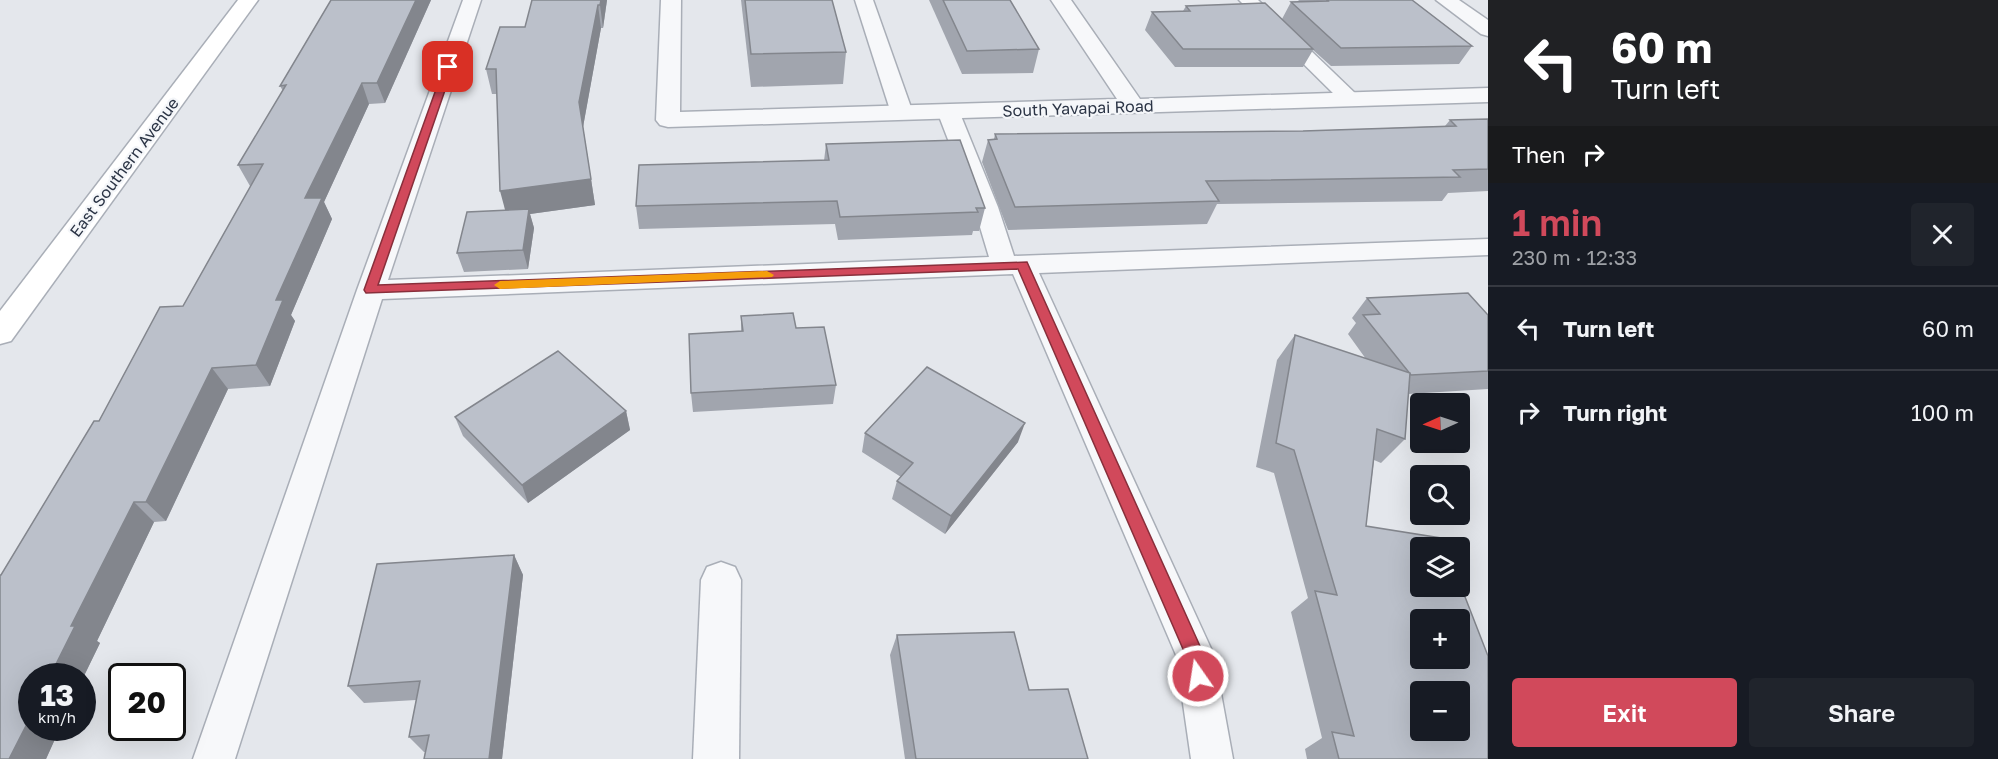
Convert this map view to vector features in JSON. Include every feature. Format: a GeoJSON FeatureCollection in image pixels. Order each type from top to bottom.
{"type":"FeatureCollection","features":[{"type":"Feature","properties":{"kind":"main road","name":"East Southern Avenue"},"geometry":{"type":"LineString","coordinates":[[0,333],[248,0]]}},
{"type":"Feature","properties":{"kind":"street","name":"South Yavapai Road"},"geometry":{"type":"LineString","coordinates":[[671,0],[668,120],[1488,95]]}},
{"type":"Feature","properties":{"kind":"street"},"geometry":{"type":"LineString","coordinates":[[1060,0],[1133,106]]}},
{"type":"Feature","properties":{"kind":"street"},"geometry":{"type":"LineString","coordinates":[[1446,0],[1488,30]]}},
{"type":"Feature","properties":{"kind":"street"},"geometry":{"type":"LineString","coordinates":[[716,759],[721,580]]}},
{"type":"Feature","properties":{"kind":"lane"},"geometry":{"type":"LineString","coordinates":[[214,759],[371,290],[472,0]]}},
{"type":"Feature","properties":{"kind":"lane"},"geometry":{"type":"LineString","coordinates":[[864,0],[902,113]]}},
{"type":"Feature","properties":{"kind":"lane"},"geometry":{"type":"LineString","coordinates":[[1248,0],[1350,99]]}},
{"type":"Feature","properties":{"kind":"lane"},"geometry":{"type":"LineString","coordinates":[[948,111],[986,207],[1195,655],[1212,759]]}},
{"type":"Feature","properties":{"kind":"lane"},"geometry":{"type":"LineString","coordinates":[[371,290],[1488,247]]}},
{"type":"Feature","properties":{"kind":"building"},"geometry":{"type":"Polygon","coordinates":[[[331,0],[416,0],[377,83],[362,83],[305,198],[322,198],[276,300],[283,300],[256,365],[212,368],[146,502],[134,502],[71,626],[75,626],[56,663],[18,663],[18,741],[9,759],[0,759],[0,575],[94,421],[99,421],[160,307],[183,306],[263,164],[238,165],[286,85],[280,86],[331,0]]]}},
{"type":"Feature","properties":{"kind":"building"},"geometry":{"type":"Polygon","coordinates":[[[532,0],[601,0],[598,5],[579,102],[591,179],[500,191],[496,69],[486,69],[500,27],[525,27],[532,0]]]}},
{"type":"Feature","properties":{"kind":"building"},"geometry":{"type":"Polygon","coordinates":[[[745,0],[832,0],[846,52],[751,54],[745,0]]]}},
{"type":"Feature","properties":{"kind":"building"},"geometry":{"type":"Polygon","coordinates":[[[943,0],[1010,0],[1039,49],[967,51],[943,0]]]}},
{"type":"Feature","properties":{"kind":"building"},"geometry":{"type":"Polygon","coordinates":[[[1412,0],[1472,46],[1341,48],[1291,2],[1412,0]]]}},
{"type":"Feature","properties":{"kind":"building"},"geometry":{"type":"Polygon","coordinates":[[[1265,3],[1313,49],[1183,49],[1152,12],[1190,11],[1186,6],[1265,3]]]}},
{"type":"Feature","properties":{"kind":"building"},"geometry":{"type":"Polygon","coordinates":[[[1488,119],[1488,169],[1453,170],[1460,177],[1206,181],[1219,201],[1015,207],[988,140],[997,139],[995,134],[1303,131],[1456,126],[1450,120],[1488,119]]]}},
{"type":"Feature","properties":{"kind":"building"},"geometry":{"type":"Polygon","coordinates":[[[960,140],[985,208],[976,208],[978,212],[840,217],[837,201],[636,206],[639,165],[829,160],[826,144],[960,140]]]}},
{"type":"Feature","properties":{"kind":"building"},"geometry":{"type":"Polygon","coordinates":[[[529,209],[523,250],[457,253],[467,212],[529,209]]]}},
{"type":"Feature","properties":{"kind":"building"},"geometry":{"type":"Polygon","coordinates":[[[1468,293],[1488,315],[1488,371],[1411,375],[1363,315],[1380,314],[1367,298],[1468,293]]]}},
{"type":"Feature","properties":{"kind":"building"},"geometry":{"type":"Polygon","coordinates":[[[793,313],[796,328],[824,327],[836,385],[691,393],[689,334],[743,331],[741,316],[793,313]]]}},
{"type":"Feature","properties":{"kind":"building"},"geometry":{"type":"Polygon","coordinates":[[[1295,335],[1410,373],[1405,439],[1377,429],[1366,526],[1435,537],[1410,537],[1410,597],[1465,597],[1470,609],[1410,609],[1410,669],[1470,669],[1470,610],[1488,656],[1488,759],[1339,759],[1332,732],[1354,736],[1315,591],[1337,595],[1294,450],[1276,443],[1295,335]]]}},
{"type":"Feature","properties":{"kind":"building"},"geometry":{"type":"Polygon","coordinates":[[[558,351],[626,411],[522,485],[455,417],[558,351]]]}},
{"type":"Feature","properties":{"kind":"building"},"geometry":{"type":"Polygon","coordinates":[[[927,367],[1025,423],[951,516],[897,481],[913,463],[865,433],[927,367]]]}},
{"type":"Feature","properties":{"kind":"building"},"geometry":{"type":"Polygon","coordinates":[[[514,555],[489,759],[424,759],[429,735],[409,737],[420,681],[348,686],[377,564],[514,555]]]}},
{"type":"Feature","properties":{"kind":"building"},"geometry":{"type":"Polygon","coordinates":[[[1014,632],[1029,690],[1068,689],[1088,759],[916,759],[897,635],[1014,632]]]}},
{"type":"Feature","properties":{"kind":"slow traffic"},"geometry":{"type":"LineString","coordinates":[[500,285],[767,275]]}},
{"type":"Feature","properties":{"kind":"route"},"geometry":{"type":"LineString","coordinates":[[448,67],[371,290],[1022,265],[1195,655],[1198,676]]}}]}
